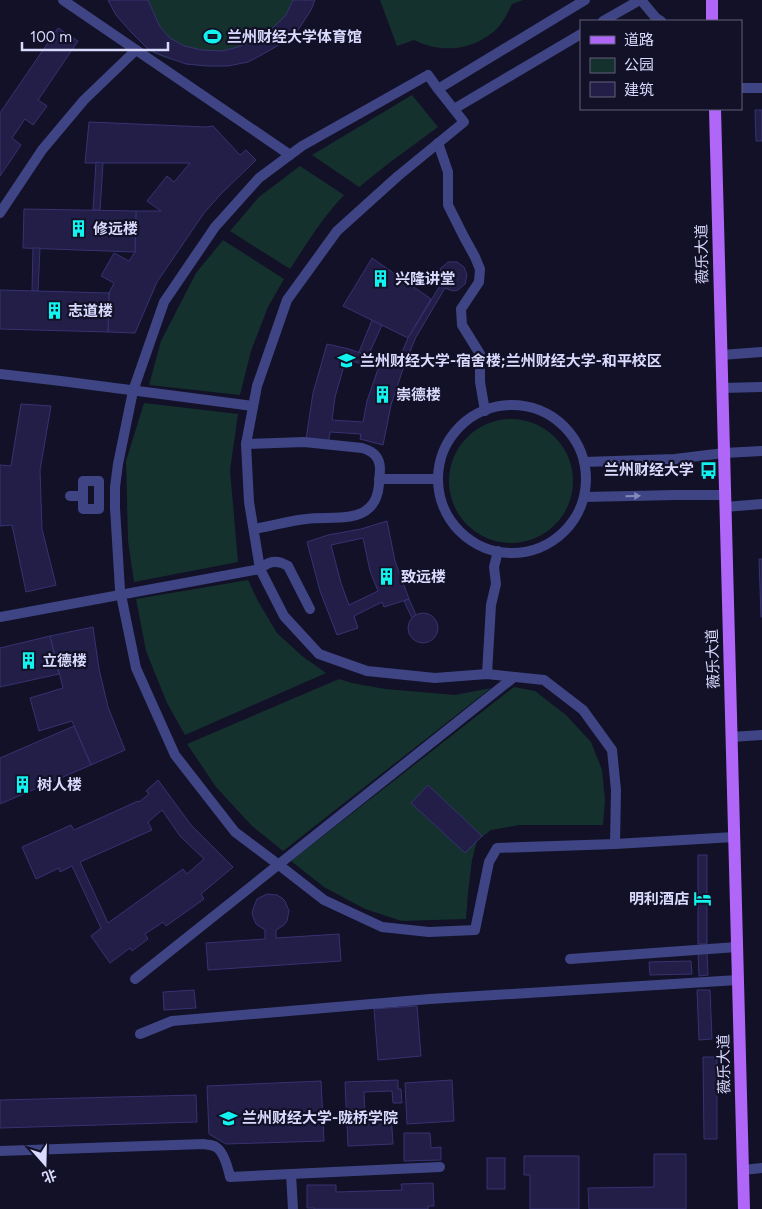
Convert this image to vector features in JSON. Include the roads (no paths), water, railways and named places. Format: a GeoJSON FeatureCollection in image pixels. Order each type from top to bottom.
{"type":"FeatureCollection","features":[{"type":"Feature","properties":{"kind":"main road"},"geometry":{"type":"LineString","coordinates":[[712,0],[712,20]]}},
{"type":"Feature","properties":{"kind":"main road","name":"薇乐大道"},"geometry":{"type":"LineString","coordinates":[[715,110],[744,1209]]}},
{"type":"Feature","properties":{"kind":"street"},"geometry":{"type":"LineString","coordinates":[[63,0],[290,154]]}},
{"type":"Feature","properties":{"kind":"street"},"geometry":{"type":"LineString","coordinates":[[438,89],[585,0]]}},
{"type":"Feature","properties":{"kind":"street"},"geometry":{"type":"LineString","coordinates":[[605,20],[641,0],[659,20]]}},
{"type":"Feature","properties":{"kind":"street"},"geometry":{"type":"LineString","coordinates":[[454,109],[580,35]]}},
{"type":"Feature","properties":{"kind":"street"},"geometry":{"type":"LineString","coordinates":[[0,213],[42,150],[84,100],[136,50]]}},
{"type":"Feature","properties":{"kind":"street"},"geometry":{"type":"LineString","coordinates":[[615,844],[616,790],[612,750],[583,710],[544,680],[486,674],[435,678],[367,671],[318,654],[284,616],[260,569],[250,502],[246,444],[257,386],[287,300],[337,231],[398,176],[464,122],[428,75],[302,146],[259,178],[215,226],[164,302],[133,391],[118,464],[115,495],[121,594],[136,668],[175,755],[235,832],[324,900],[382,927],[429,932],[475,930],[489,862],[497,848],[615,844],[734,837]]}},
{"type":"Feature","properties":{"kind":"street"},"geometry":{"type":"LineString","coordinates":[[742,88],[762,88]]}},
{"type":"Feature","properties":{"kind":"street"},"geometry":{"type":"LineString","coordinates":[[438,143],[448,172],[448,205],[480,269],[479,282],[461,309],[462,325],[480,354],[480,382],[485,410]]}},
{"type":"Feature","properties":{"kind":"street"},"geometry":{"type":"LineString","coordinates":[[721,355],[762,352]]}},
{"type":"Feature","properties":{"kind":"street"},"geometry":{"type":"LineString","coordinates":[[0,374],[253,406]]}},
{"type":"Feature","properties":{"kind":"street"},"geometry":{"type":"LineString","coordinates":[[722,388],[762,388]]}},
{"type":"Feature","properties":{"kind":"street"},"geometry":{"type":"LineString","coordinates":[[516,406],[547,414],[560,422],[571,434],[577,442],[584,462],[586,483],[584,497],[578,513],[564,531],[549,543],[534,549],[519,552],[498,551],[469,539],[454,524],[440,496],[438,479],[443,455],[452,436],[467,421],[485,410],[516,406]]}},
{"type":"Feature","properties":{"kind":"street"},"geometry":{"type":"LineString","coordinates":[[246,444],[304,442],[362,448],[374,453],[380,464],[378,493],[375,502],[362,513],[354,516],[306,519],[254,529]]}},
{"type":"Feature","properties":{"kind":"street"},"geometry":{"type":"LineString","coordinates":[[584,462],[674,459],[762,451]]}},
{"type":"Feature","properties":{"kind":"street"},"geometry":{"type":"LineString","coordinates":[[379,479],[438,479]]}},
{"type":"Feature","properties":{"kind":"street"},"geometry":{"type":"LineString","coordinates":[[99,480],[99,495],[99,509],[83,509],[83,481],[99,480]]}},
{"type":"Feature","properties":{"kind":"street"},"geometry":{"type":"LineString","coordinates":[[99,495],[115,495]]}},
{"type":"Feature","properties":{"kind":"street"},"geometry":{"type":"LineString","coordinates":[[70,496],[83,496]]}},
{"type":"Feature","properties":{"kind":"street"},"geometry":{"type":"LineString","coordinates":[[584,497],[725,501],[762,504]]}},
{"type":"Feature","properties":{"kind":"street"},"geometry":{"type":"LineString","coordinates":[[486,674],[491,605],[496,584],[494,567],[498,551]]}},
{"type":"Feature","properties":{"kind":"street"},"geometry":{"type":"LineString","coordinates":[[0,617],[260,569],[264,565],[276,561],[288,566],[310,609]]}},
{"type":"Feature","properties":{"kind":"street"},"geometry":{"type":"LineString","coordinates":[[135,979],[514,677]]}},
{"type":"Feature","properties":{"kind":"street"},"geometry":{"type":"LineString","coordinates":[[731,737],[762,735]]}},
{"type":"Feature","properties":{"kind":"street"},"geometry":{"type":"LineString","coordinates":[[570,960],[737,946]]}},
{"type":"Feature","properties":{"kind":"street"},"geometry":{"type":"LineString","coordinates":[[140,1034],[172,1021],[430,999],[738,980]]}},
{"type":"Feature","properties":{"kind":"street"},"geometry":{"type":"LineString","coordinates":[[0,1151],[204,1144],[217,1147],[228,1166],[230,1177],[440,1167]]}},
{"type":"Feature","properties":{"kind":"street"},"geometry":{"type":"LineString","coordinates":[[743,1170],[762,1168]]}},
{"type":"Feature","properties":{"kind":"street"},"geometry":{"type":"LineString","coordinates":[[291,1174],[293,1209]]}},
{"type":"Feature","properties":{"kind":"place","name":"兰州财经大学体育馆"},"geometry":{"type":"Point","coordinates":[213,37]}},
{"type":"Feature","properties":{"kind":"place","name":"修远楼"},"geometry":{"type":"Point","coordinates":[79,229]}},
{"type":"Feature","properties":{"kind":"place","name":"兴隆讲堂"},"geometry":{"type":"Point","coordinates":[381,279]}},
{"type":"Feature","properties":{"kind":"place","name":"志道楼"},"geometry":{"type":"Point","coordinates":[54,311]}},
{"type":"Feature","properties":{"kind":"place","name":"兰州财经大学-宿舍楼;兰州财经大学-和平校区"},"geometry":{"type":"Point","coordinates":[346,361]}},
{"type":"Feature","properties":{"kind":"place","name":"崇德楼"},"geometry":{"type":"Point","coordinates":[382,395]}},
{"type":"Feature","properties":{"kind":"place","name":"兰州财经大学"},"geometry":{"type":"Point","coordinates":[708,470]}},
{"type":"Feature","properties":{"kind":"place","name":"致远楼"},"geometry":{"type":"Point","coordinates":[387,577]}},
{"type":"Feature","properties":{"kind":"place","name":"立德楼"},"geometry":{"type":"Point","coordinates":[28,661]}},
{"type":"Feature","properties":{"kind":"place","name":"树人楼"},"geometry":{"type":"Point","coordinates":[23,785]}},
{"type":"Feature","properties":{"kind":"place","name":"明利酒店"},"geometry":{"type":"Point","coordinates":[703,899]}},
{"type":"Feature","properties":{"kind":"place","name":"兰州财经大学-陇桥学院"},"geometry":{"type":"Point","coordinates":[228,1118]}}]}
